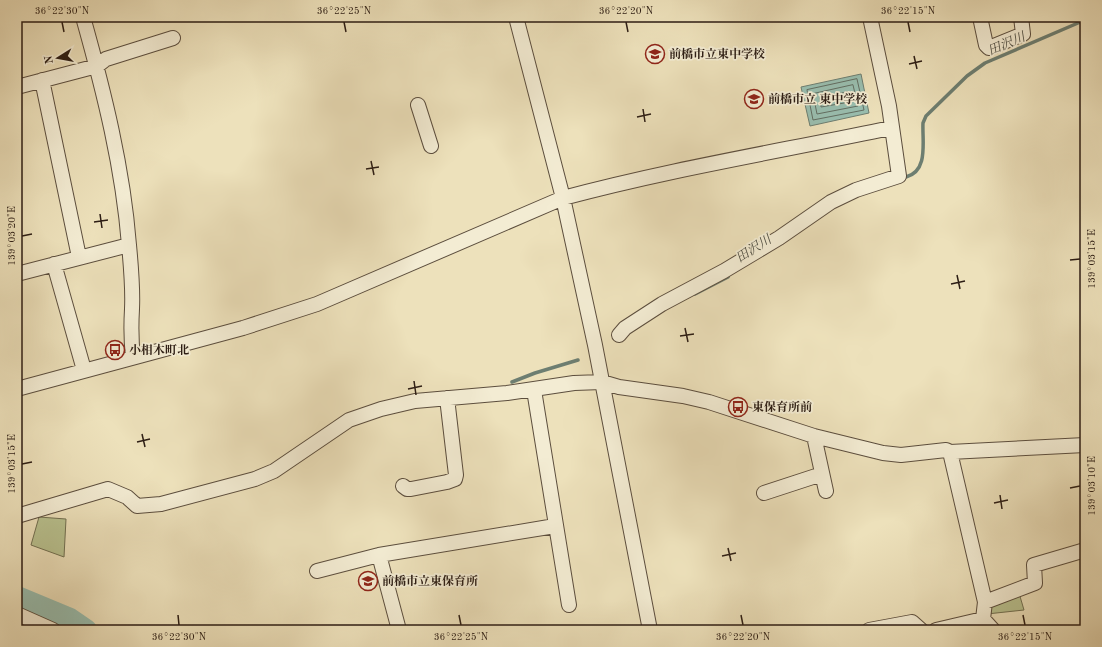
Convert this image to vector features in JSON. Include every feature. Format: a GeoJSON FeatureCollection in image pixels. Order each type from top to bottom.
{"type":"FeatureCollection","features":[{"type":"Feature","properties":{"kind":"street"},"geometry":{"type":"LineString","coordinates":[[83,17],[97,66],[119,168],[129,245],[132,308],[130,328],[134,357]]}},
{"type":"Feature","properties":{"kind":"street"},"geometry":{"type":"LineString","coordinates":[[516,17],[563,198],[602,382],[650,630]]}},
{"type":"Feature","properties":{"kind":"street"},"geometry":{"type":"LineString","coordinates":[[619,335],[625,328],[778,238],[831,202],[856,190],[899,176],[892,130],[870,17]]}},
{"type":"Feature","properties":{"kind":"street"},"geometry":{"type":"LineString","coordinates":[[980,17],[986,45],[989,48],[1023,34],[1021,17]]}},
{"type":"Feature","properties":{"kind":"street"},"geometry":{"type":"LineString","coordinates":[[17,87],[97,66],[106,60],[173,38]]}},
{"type":"Feature","properties":{"kind":"street"},"geometry":{"type":"LineString","coordinates":[[42,80],[78,257]]}},
{"type":"Feature","properties":{"kind":"street"},"geometry":{"type":"LineString","coordinates":[[418,105],[431,146]]}},
{"type":"Feature","properties":{"kind":"street"},"geometry":{"type":"LineString","coordinates":[[17,389],[243,328],[317,304],[563,198],[604,187],[693,168],[881,130],[892,130]]}},
{"type":"Feature","properties":{"kind":"street"},"geometry":{"type":"LineString","coordinates":[[17,274],[129,245]]}},
{"type":"Feature","properties":{"kind":"street"},"geometry":{"type":"LineString","coordinates":[[54,264],[84,370]]}},
{"type":"Feature","properties":{"kind":"street"},"geometry":{"type":"LineString","coordinates":[[17,516],[108,489],[127,497],[137,506],[152,506],[255,479],[274,471],[349,420],[400,404],[602,382],[619,387],[683,396],[709,402],[814,436],[857,447],[901,455],[946,450],[950,452],[1085,445]]}},
{"type":"Feature","properties":{"kind":"street"},"geometry":{"type":"LineString","coordinates":[[534,390],[569,605]]}},
{"type":"Feature","properties":{"kind":"street"},"geometry":{"type":"LineString","coordinates":[[403,486],[407,489],[411,489],[455,479],[456,475],[446,398]]}},
{"type":"Feature","properties":{"kind":"street"},"geometry":{"type":"LineString","coordinates":[[814,436],[826,491]]}},
{"type":"Feature","properties":{"kind":"street"},"geometry":{"type":"LineString","coordinates":[[950,452],[985,602],[983,619],[993,630]]}},
{"type":"Feature","properties":{"kind":"street"},"geometry":{"type":"LineString","coordinates":[[764,493],[822,474]]}},
{"type":"Feature","properties":{"kind":"street"},"geometry":{"type":"LineString","coordinates":[[316,571],[379,555],[555,526]]}},
{"type":"Feature","properties":{"kind":"street"},"geometry":{"type":"LineString","coordinates":[[985,602],[1035,583],[1034,565],[1085,550]]}},
{"type":"Feature","properties":{"kind":"street"},"geometry":{"type":"LineString","coordinates":[[379,555],[399,630]]}},
{"type":"Feature","properties":{"kind":"street"},"geometry":{"type":"LineString","coordinates":[[17,614],[52,630]]}},
{"type":"Feature","properties":{"kind":"street"},"geometry":{"type":"LineString","coordinates":[[936,630],[983,619]]}},
{"type":"Feature","properties":{"kind":"street"},"geometry":{"type":"LineString","coordinates":[[870,630],[912,622],[920,630]]}},
{"type":"Feature","properties":{"kind":"green space"},"geometry":{"type":"Polygon","coordinates":[[[39,517],[66,519],[64,557],[31,545],[39,517]]]}},
{"type":"Feature","properties":{"kind":"green space"},"geometry":{"type":"Polygon","coordinates":[[[1019,593],[1024,610],[987,614],[988,604],[1019,593]]]}},
{"type":"Feature","properties":{"kind":"water"},"geometry":{"type":"Polygon","coordinates":[[[861,74],[869,113],[810,126],[801,87],[861,74]]]}},
{"type":"Feature","properties":{"kind":"waterway","name":"田沢川"},"geometry":{"type":"LineString","coordinates":[[906,177],[913,174],[918,169],[921,162],[923,154],[923,123],[926,116],[967,76],[985,63],[1085,20]]}},
{"type":"Feature","properties":{"kind":"waterway","name":"田沢川"},"geometry":{"type":"LineString","coordinates":[[695,294],[728,277]]}},
{"type":"Feature","properties":{"kind":"waterway","name":"田沢川"},"geometry":{"type":"LineString","coordinates":[[512,382],[535,373],[578,360]]}},
{"type":"Feature","properties":{"kind":"waterway"},"geometry":{"type":"LineString","coordinates":[[17,597],[70,619],[86,630]]}},
{"type":"Feature","properties":{"kind":"place","name":"前橋市立東中学校"},"geometry":{"type":"Point","coordinates":[655,54]}},
{"type":"Feature","properties":{"kind":"place","name":"前橋市立 東中学校"},"geometry":{"type":"Point","coordinates":[754,99]}},
{"type":"Feature","properties":{"kind":"place","name":"小相木町北"},"geometry":{"type":"Point","coordinates":[115,350]}},
{"type":"Feature","properties":{"kind":"place","name":"東保育所前"},"geometry":{"type":"Point","coordinates":[738,407]}},
{"type":"Feature","properties":{"kind":"place","name":"前橋市立東保育所"},"geometry":{"type":"Point","coordinates":[368,581]}}]}
